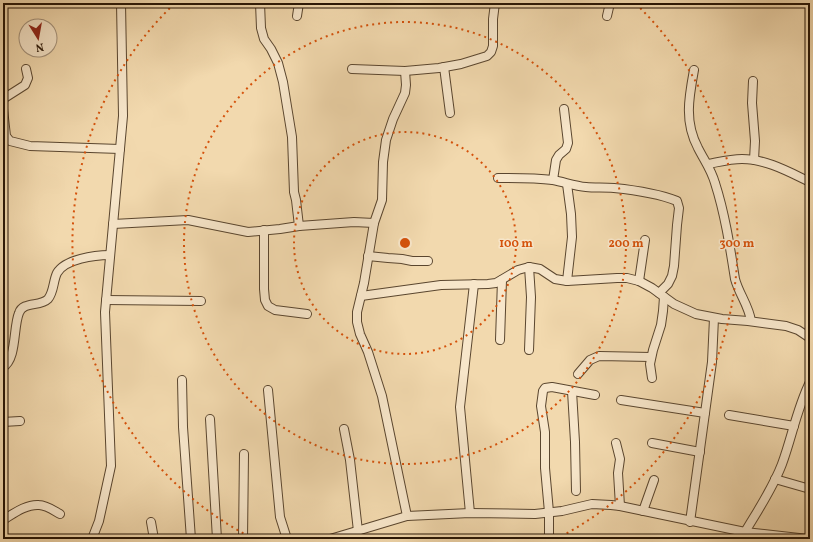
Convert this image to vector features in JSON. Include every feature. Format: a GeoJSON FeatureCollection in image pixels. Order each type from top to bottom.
{"type":"FeatureCollection","features":[{"type":"Feature","properties":{"kind":"street"},"geometry":{"type":"LineString","coordinates":[[92,539],[99,521],[110,466],[105,312],[123,116],[121,3]]}},
{"type":"Feature","properties":{"kind":"street"},"geometry":{"type":"LineString","coordinates":[[260,3],[264,39],[278,63],[283,82],[292,137],[294,192],[299,226]]}},
{"type":"Feature","properties":{"kind":"street"},"geometry":{"type":"LineString","coordinates":[[297,16],[299,3]]}},
{"type":"Feature","properties":{"kind":"street"},"geometry":{"type":"LineString","coordinates":[[352,69],[405,71],[444,67],[481,59],[490,54],[493,46],[493,19],[495,3]]}},
{"type":"Feature","properties":{"kind":"street"},"geometry":{"type":"LineString","coordinates":[[607,16],[610,3]]}},
{"type":"Feature","properties":{"kind":"street"},"geometry":{"type":"LineString","coordinates":[[444,67],[450,113]]}},
{"type":"Feature","properties":{"kind":"street"},"geometry":{"type":"LineString","coordinates":[[3,99],[25,85],[28,78],[26,68]]}},
{"type":"Feature","properties":{"kind":"street"},"geometry":{"type":"LineString","coordinates":[[694,70],[689,104],[689,121],[694,140],[708,164],[715,182],[727,233],[735,279],[749,311],[751,321]]}},
{"type":"Feature","properties":{"kind":"street"},"geometry":{"type":"LineString","coordinates":[[405,71],[405,93],[393,119],[386,140],[383,162],[382,200],[374,223],[357,312],[357,322],[382,396],[407,516]]}},
{"type":"Feature","properties":{"kind":"street"},"geometry":{"type":"LineString","coordinates":[[754,81],[752,103],[755,141],[754,160]]}},
{"type":"Feature","properties":{"kind":"street"},"geometry":{"type":"LineString","coordinates":[[3,109],[6,136],[10,141],[30,146],[120,149]]}},
{"type":"Feature","properties":{"kind":"street"},"geometry":{"type":"LineString","coordinates":[[553,180],[556,160],[566,149],[568,143],[564,109]]}},
{"type":"Feature","properties":{"kind":"street"},"geometry":{"type":"LineString","coordinates":[[708,164],[734,159],[754,160],[788,171],[810,182]]}},
{"type":"Feature","properties":{"kind":"street"},"geometry":{"type":"LineString","coordinates":[[498,178],[553,180],[576,186],[613,188],[641,192],[676,201],[679,208],[674,266],[672,276],[662,295],[664,311],[651,357],[650,364],[652,378]]}},
{"type":"Feature","properties":{"kind":"street"},"geometry":{"type":"LineString","coordinates":[[567,184],[572,214],[571,252],[567,281]]}},
{"type":"Feature","properties":{"kind":"street"},"geometry":{"type":"LineString","coordinates":[[113,224],[188,220],[248,232],[354,222],[374,223]]}},
{"type":"Feature","properties":{"kind":"street"},"geometry":{"type":"LineString","coordinates":[[264,230],[264,290],[265,300],[268,306],[275,310],[307,314]]}},
{"type":"Feature","properties":{"kind":"street"},"geometry":{"type":"LineString","coordinates":[[639,281],[645,240]]}},
{"type":"Feature","properties":{"kind":"street"},"geometry":{"type":"LineString","coordinates":[[3,367],[5,366],[13,350],[16,322],[18,313],[22,308],[48,299],[57,274],[67,264],[80,259],[99,255],[110,255]]}},
{"type":"Feature","properties":{"kind":"street"},"geometry":{"type":"LineString","coordinates":[[368,256],[406,259],[412,261],[428,261]]}},
{"type":"Feature","properties":{"kind":"street"},"geometry":{"type":"LineString","coordinates":[[360,296],[441,285],[496,283],[518,270],[529,267],[540,269],[555,279],[567,281],[627,278],[639,281],[674,304],[696,314],[714,318],[786,326],[798,330],[810,338]]}},
{"type":"Feature","properties":{"kind":"street"},"geometry":{"type":"LineString","coordinates":[[529,267],[531,297],[529,350]]}},
{"type":"Feature","properties":{"kind":"street"},"geometry":{"type":"LineString","coordinates":[[500,340],[502,280]]}},
{"type":"Feature","properties":{"kind":"street"},"geometry":{"type":"LineString","coordinates":[[470,513],[460,407],[474,284]]}},
{"type":"Feature","properties":{"kind":"street"},"geometry":{"type":"LineString","coordinates":[[106,300],[201,301]]}},
{"type":"Feature","properties":{"kind":"street"},"geometry":{"type":"LineString","coordinates":[[690,522],[712,362],[714,318]]}},
{"type":"Feature","properties":{"kind":"street"},"geometry":{"type":"LineString","coordinates":[[578,374],[590,360],[599,356],[651,357]]}},
{"type":"Feature","properties":{"kind":"street"},"geometry":{"type":"LineString","coordinates":[[182,380],[183,427],[192,539]]}},
{"type":"Feature","properties":{"kind":"street"},"geometry":{"type":"LineString","coordinates":[[740,539],[775,479],[785,455],[810,382]]}},
{"type":"Feature","properties":{"kind":"street"},"geometry":{"type":"LineString","coordinates":[[549,539],[549,512],[545,468],[544,427],[541,410],[543,391],[548,387],[595,395]]}},
{"type":"Feature","properties":{"kind":"street"},"geometry":{"type":"LineString","coordinates":[[268,390],[280,517],[287,539]]}},
{"type":"Feature","properties":{"kind":"street"},"geometry":{"type":"LineString","coordinates":[[572,391],[576,491]]}},
{"type":"Feature","properties":{"kind":"street"},"geometry":{"type":"LineString","coordinates":[[622,400],[705,413]]}},
{"type":"Feature","properties":{"kind":"street"},"geometry":{"type":"LineString","coordinates":[[729,415],[794,426]]}},
{"type":"Feature","properties":{"kind":"street"},"geometry":{"type":"LineString","coordinates":[[210,419],[217,539]]}},
{"type":"Feature","properties":{"kind":"street"},"geometry":{"type":"LineString","coordinates":[[3,422],[20,421]]}},
{"type":"Feature","properties":{"kind":"street"},"geometry":{"type":"LineString","coordinates":[[344,429],[350,460],[358,531]]}},
{"type":"Feature","properties":{"kind":"street"},"geometry":{"type":"LineString","coordinates":[[616,443],[620,459],[618,473],[620,506]]}},
{"type":"Feature","properties":{"kind":"street"},"geometry":{"type":"LineString","coordinates":[[652,443],[700,452]]}},
{"type":"Feature","properties":{"kind":"street"},"geometry":{"type":"LineString","coordinates":[[243,539],[244,454]]}},
{"type":"Feature","properties":{"kind":"street"},"geometry":{"type":"LineString","coordinates":[[775,479],[810,490]]}},
{"type":"Feature","properties":{"kind":"street"},"geometry":{"type":"LineString","coordinates":[[643,511],[654,480]]}},
{"type":"Feature","properties":{"kind":"street"},"geometry":{"type":"LineString","coordinates":[[330,539],[407,516],[470,513],[535,514],[592,504],[620,506],[690,522],[745,532],[808,539]]}},
{"type":"Feature","properties":{"kind":"street"},"geometry":{"type":"LineString","coordinates":[[3,520],[29,506],[39,505],[47,507],[60,514]]}},
{"type":"Feature","properties":{"kind":"street"},"geometry":{"type":"LineString","coordinates":[[151,522],[154,539]]}}]}
